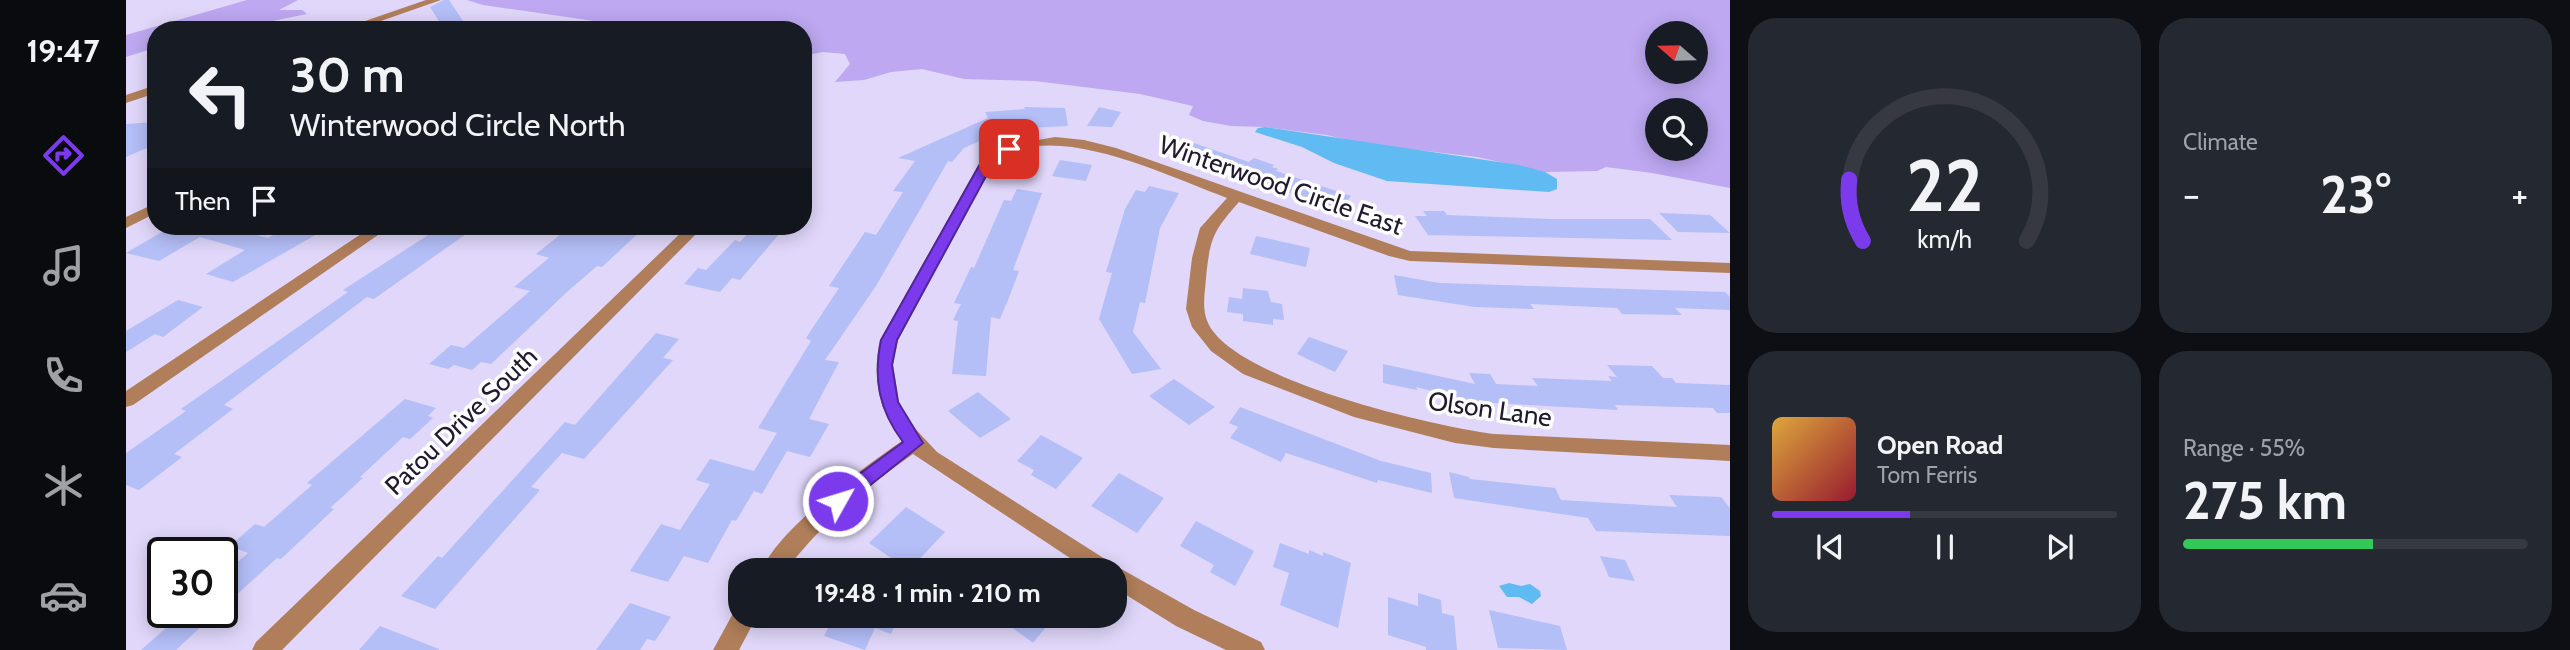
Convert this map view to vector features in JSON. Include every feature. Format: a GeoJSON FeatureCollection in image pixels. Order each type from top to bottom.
{"type":"FeatureCollection","features":[{"type":"Feature","properties":{"kind":"street"},"geometry":{"type":"LineString","coordinates":[[371,21],[436,0]]}},
{"type":"Feature","properties":{"kind":"street"},"geometry":{"type":"LineString","coordinates":[[126,99],[147,92]]}},
{"type":"Feature","properties":{"kind":"street"},"geometry":{"type":"LineString","coordinates":[[142,94],[147,97]]}},
{"type":"Feature","properties":{"kind":"street","name":"Winterwood Circle East"},"geometry":{"type":"LineString","coordinates":[[1087,558],[930,457],[900,425],[887,394],[884,365],[889,340],[986,164],[1009,149],[1055,141],[1111,150],[1380,249],[1410,256],[1730,268]]}},
{"type":"Feature","properties":{"kind":"street","name":"Olson Lane"},"geometry":{"type":"LineString","coordinates":[[1236,197],[1209,228],[1199,258],[1195,309],[1201,327],[1217,347],[1250,370],[1361,412],[1455,436],[1494,441],[1730,453]]}},
{"type":"Feature","properties":{"kind":"street"},"geometry":{"type":"LineString","coordinates":[[126,223],[147,212]]}},
{"type":"Feature","properties":{"kind":"street"},"geometry":{"type":"LineString","coordinates":[[126,400],[370,235]]}},
{"type":"Feature","properties":{"kind":"street","name":"Patou Drive South"},"geometry":{"type":"LineString","coordinates":[[265,650],[687,235]]}},
{"type":"Feature","properties":{"kind":"street"},"geometry":{"type":"LineString","coordinates":[[782,558],[821,514],[914,443]]}},
{"type":"Feature","properties":{"kind":"street"},"geometry":{"type":"LineString","coordinates":[[1127,583],[1185,618],[1252,650]]}},
{"type":"Feature","properties":{"kind":"street"},"geometry":{"type":"LineString","coordinates":[[726,650],[738,628]]}},
{"type":"Feature","properties":{"kind":"shaded area"},"geometry":{"type":"Polygon","coordinates":[[[247,0],[298,0],[279,10],[302,10],[307,14],[272,21],[174,21],[247,0]]]}},
{"type":"Feature","properties":{"kind":"shaded area"},"geometry":{"type":"Polygon","coordinates":[[[467,0],[1730,0],[1730,188],[1606,167],[1597,171],[1545,172],[1477,157],[1358,143],[1327,135],[1265,127],[1231,126],[1203,121],[1189,115],[1193,106],[1140,94],[1035,81],[964,79],[922,69],[891,72],[864,80],[835,82],[850,64],[845,54],[823,52],[812,54],[812,21],[594,21],[483,5],[467,0]]]}},
{"type":"Feature","properties":{"kind":"shaded area"},"geometry":{"type":"Polygon","coordinates":[[[147,29],[147,50],[126,57],[126,35],[147,29]]]}},
{"type":"Feature","properties":{"kind":"water"},"geometry":{"type":"Polygon","coordinates":[[[1258,128],[1519,165],[1545,172],[1557,179],[1557,189],[1549,192],[1387,181],[1334,163],[1302,147],[1255,132],[1258,128]]]}},
{"type":"Feature","properties":{"kind":"water"},"geometry":{"type":"Polygon","coordinates":[[[1509,583],[1521,586],[1530,584],[1540,591],[1541,596],[1532,604],[1519,597],[1507,597],[1499,586],[1509,583]]]}},
{"type":"Feature","properties":{"kind":"building"},"geometry":{"type":"Polygon","coordinates":[[[449,0],[463,21],[439,21],[430,7],[449,0]]]}},
{"type":"Feature","properties":{"kind":"building"},"geometry":{"type":"Polygon","coordinates":[[[1024,107],[1065,108],[1068,126],[1005,129],[964,148],[952,162],[948,161],[876,286],[825,360],[839,362],[809,419],[829,424],[810,457],[787,451],[762,494],[754,491],[736,521],[732,520],[708,563],[684,556],[668,582],[630,571],[661,524],[680,530],[710,484],[696,480],[710,459],[754,471],[777,433],[758,428],[811,341],[806,338],[839,288],[829,286],[865,232],[876,235],[903,192],[893,191],[915,161],[898,158],[988,118],[985,112],[1025,109],[1024,107]]]}},
{"type":"Feature","properties":{"kind":"building"},"geometry":{"type":"Polygon","coordinates":[[[1099,107],[1121,112],[1112,127],[1087,126],[1099,107]]]}},
{"type":"Feature","properties":{"kind":"building"},"geometry":{"type":"Polygon","coordinates":[[[147,123],[147,148],[126,157],[126,124],[147,123]]]}},
{"type":"Feature","properties":{"kind":"building"},"geometry":{"type":"Polygon","coordinates":[[[1188,141],[1249,162],[1254,158],[1274,165],[1272,167],[1278,169],[1276,171],[1351,196],[1340,210],[1183,155],[1188,141]]]}},
{"type":"Feature","properties":{"kind":"building"},"geometry":{"type":"Polygon","coordinates":[[[1060,160],[1092,165],[1086,181],[1052,176],[1060,160]]]}},
{"type":"Feature","properties":{"kind":"building"},"geometry":{"type":"Polygon","coordinates":[[[1149,186],[1179,193],[1160,228],[1145,303],[1140,302],[1133,332],[1161,369],[1132,374],[1099,319],[1112,273],[1106,272],[1125,209],[1136,190],[1145,192],[1149,186]]]}},
{"type":"Feature","properties":{"kind":"building"},"geometry":{"type":"Polygon","coordinates":[[[1017,189],[1042,193],[1013,270],[1019,271],[1008,300],[1000,319],[991,317],[986,376],[952,374],[958,321],[953,320],[961,304],[954,303],[971,267],[974,268],[1004,200],[1011,201],[1017,189]]]}},
{"type":"Feature","properties":{"kind":"building"},"geometry":{"type":"Polygon","coordinates":[[[1423,211],[1444,211],[1447,215],[1552,219],[1650,219],[1672,240],[1428,235],[1415,216],[1427,216],[1423,211]]]}},
{"type":"Feature","properties":{"kind":"building"},"geometry":{"type":"Polygon","coordinates":[[[1659,213],[1710,215],[1730,233],[1678,232],[1659,213]]]}},
{"type":"Feature","properties":{"kind":"building"},"geometry":{"type":"Polygon","coordinates":[[[157,235],[256,235],[268,238],[273,235],[315,235],[233,282],[206,274],[245,250],[200,237],[159,261],[126,253],[157,235]]]}},
{"type":"Feature","properties":{"kind":"building"},"geometry":{"type":"Polygon","coordinates":[[[428,235],[465,235],[374,299],[367,297],[224,405],[233,409],[174,454],[182,457],[139,490],[126,485],[126,453],[186,411],[181,409],[348,292],[343,290],[428,235]]]}},
{"type":"Feature","properties":{"kind":"building"},"geometry":{"type":"Polygon","coordinates":[[[560,235],[636,235],[602,267],[597,266],[568,291],[491,364],[481,362],[472,370],[454,365],[448,369],[429,364],[451,345],[464,348],[530,291],[514,287],[549,258],[536,254],[560,235]]]}},
{"type":"Feature","properties":{"kind":"building"},"geometry":{"type":"Polygon","coordinates":[[[746,235],[778,235],[740,280],[732,278],[720,292],[684,284],[698,268],[706,270],[735,240],[740,242],[746,235]]]}},
{"type":"Feature","properties":{"kind":"building"},"geometry":{"type":"Polygon","coordinates":[[[1256,236],[1310,248],[1306,267],[1250,254],[1256,236]]]}},
{"type":"Feature","properties":{"kind":"building"},"geometry":{"type":"Polygon","coordinates":[[[1394,275],[1439,283],[1725,292],[1730,297],[1730,310],[1675,308],[1682,315],[1622,314],[1617,308],[1530,304],[1534,309],[1475,307],[1398,295],[1394,275]]]}},
{"type":"Feature","properties":{"kind":"building"},"geometry":{"type":"Polygon","coordinates":[[[1243,288],[1268,291],[1271,302],[1282,304],[1284,320],[1273,319],[1273,325],[1243,321],[1243,314],[1227,312],[1229,297],[1242,299],[1243,288]]]}},
{"type":"Feature","properties":{"kind":"building"},"geometry":{"type":"Polygon","coordinates":[[[178,300],[203,307],[163,337],[155,334],[126,352],[126,331],[178,300]]]}},
{"type":"Feature","properties":{"kind":"building"},"geometry":{"type":"Polygon","coordinates":[[[656,333],[679,339],[663,358],[673,360],[584,459],[562,453],[531,487],[540,490],[435,609],[401,596],[438,556],[442,558],[565,422],[575,425],[656,333]]]}},
{"type":"Feature","properties":{"kind":"building"},"geometry":{"type":"Polygon","coordinates":[[[1309,337],[1348,351],[1335,372],[1297,354],[1309,337]]]}},
{"type":"Feature","properties":{"kind":"building"},"geometry":{"type":"Polygon","coordinates":[[[1383,364],[1475,384],[1469,373],[1490,374],[1496,384],[1538,386],[1532,378],[1612,381],[1608,376],[1617,377],[1607,365],[1652,366],[1663,378],[1672,378],[1676,383],[1730,385],[1730,413],[1717,413],[1713,408],[1615,405],[1618,410],[1475,402],[1416,387],[1417,390],[1383,383],[1383,364]]]}},
{"type":"Feature","properties":{"kind":"building"},"geometry":{"type":"Polygon","coordinates":[[[1174,379],[1215,407],[1189,425],[1149,396],[1174,379]]]}},
{"type":"Feature","properties":{"kind":"building"},"geometry":{"type":"Polygon","coordinates":[[[978,392],[1011,419],[980,438],[948,411],[978,392]]]}},
{"type":"Feature","properties":{"kind":"building"},"geometry":{"type":"Polygon","coordinates":[[[405,399],[436,408],[428,416],[433,418],[410,439],[403,437],[330,508],[334,509],[281,559],[277,558],[238,593],[238,561],[248,553],[238,549],[238,539],[255,524],[264,527],[312,485],[307,483],[405,399]]]}},
{"type":"Feature","properties":{"kind":"building"},"geometry":{"type":"Polygon","coordinates":[[[1240,407],[1381,461],[1431,473],[1432,493],[1378,480],[1377,483],[1286,453],[1281,462],[1230,438],[1238,427],[1229,423],[1240,407]]]}},
{"type":"Feature","properties":{"kind":"building"},"geometry":{"type":"Polygon","coordinates":[[[1041,435],[1083,458],[1056,489],[1031,475],[1034,470],[1017,461],[1041,435]]]}},
{"type":"Feature","properties":{"kind":"building"},"geometry":{"type":"Polygon","coordinates":[[[1449,472],[1470,479],[1555,488],[1561,500],[1677,507],[1669,495],[1721,497],[1730,508],[1730,536],[1596,531],[1588,518],[1454,498],[1449,472]]]}},
{"type":"Feature","properties":{"kind":"building"},"geometry":{"type":"Polygon","coordinates":[[[1119,473],[1164,498],[1137,533],[1091,506],[1119,473]]]}},
{"type":"Feature","properties":{"kind":"building"},"geometry":{"type":"Polygon","coordinates":[[[906,507],[945,532],[920,558],[891,558],[869,543],[906,507]]]}},
{"type":"Feature","properties":{"kind":"building"},"geometry":{"type":"Polygon","coordinates":[[[1196,521],[1254,551],[1235,586],[1210,572],[1214,565],[1180,546],[1196,521]]]}},
{"type":"Feature","properties":{"kind":"building"},"geometry":{"type":"Polygon","coordinates":[[[1280,543],[1309,554],[1309,550],[1323,556],[1323,552],[1351,563],[1338,628],[1280,605],[1289,573],[1273,567],[1280,543]]]}},
{"type":"Feature","properties":{"kind":"building"},"geometry":{"type":"Polygon","coordinates":[[[1600,556],[1625,560],[1635,581],[1609,577],[1600,556]]]}},
{"type":"Feature","properties":{"kind":"building"},"geometry":{"type":"Polygon","coordinates":[[[1418,593],[1441,600],[1442,613],[1454,616],[1457,650],[1426,650],[1426,647],[1388,635],[1388,597],[1418,606],[1418,593]]]}},
{"type":"Feature","properties":{"kind":"building"},"geometry":{"type":"Polygon","coordinates":[[[630,603],[671,617],[655,641],[647,639],[640,650],[596,650],[630,603]]]}},
{"type":"Feature","properties":{"kind":"building"},"geometry":{"type":"Polygon","coordinates":[[[1489,610],[1560,626],[1567,650],[1498,648],[1489,610]]]}},
{"type":"Feature","properties":{"kind":"building"},"geometry":{"type":"Polygon","coordinates":[[[380,626],[439,649],[439,650],[359,650],[380,626]]]}},
{"type":"Feature","properties":{"kind":"building"},"geometry":{"type":"Polygon","coordinates":[[[166,628],[200,628],[176,650],[141,650],[166,628]]]}},
{"type":"Feature","properties":{"kind":"building"},"geometry":{"type":"Polygon","coordinates":[[[828,628],[875,628],[865,650],[824,636],[828,628]]]}},
{"type":"Feature","properties":{"kind":"building"},"geometry":{"type":"Polygon","coordinates":[[[875,628],[894,628],[891,634],[875,628]]]}},
{"type":"Feature","properties":{"kind":"building"},"geometry":{"type":"Polygon","coordinates":[[[1012,628],[1045,628],[1033,643],[1012,628]]]}},
{"type":"Feature","properties":{"kind":"route"},"geometry":{"type":"LineString","coordinates":[[838,501],[914,443],[900,425],[889,402],[884,365],[889,340],[986,164],[1009,149]]}}]}
